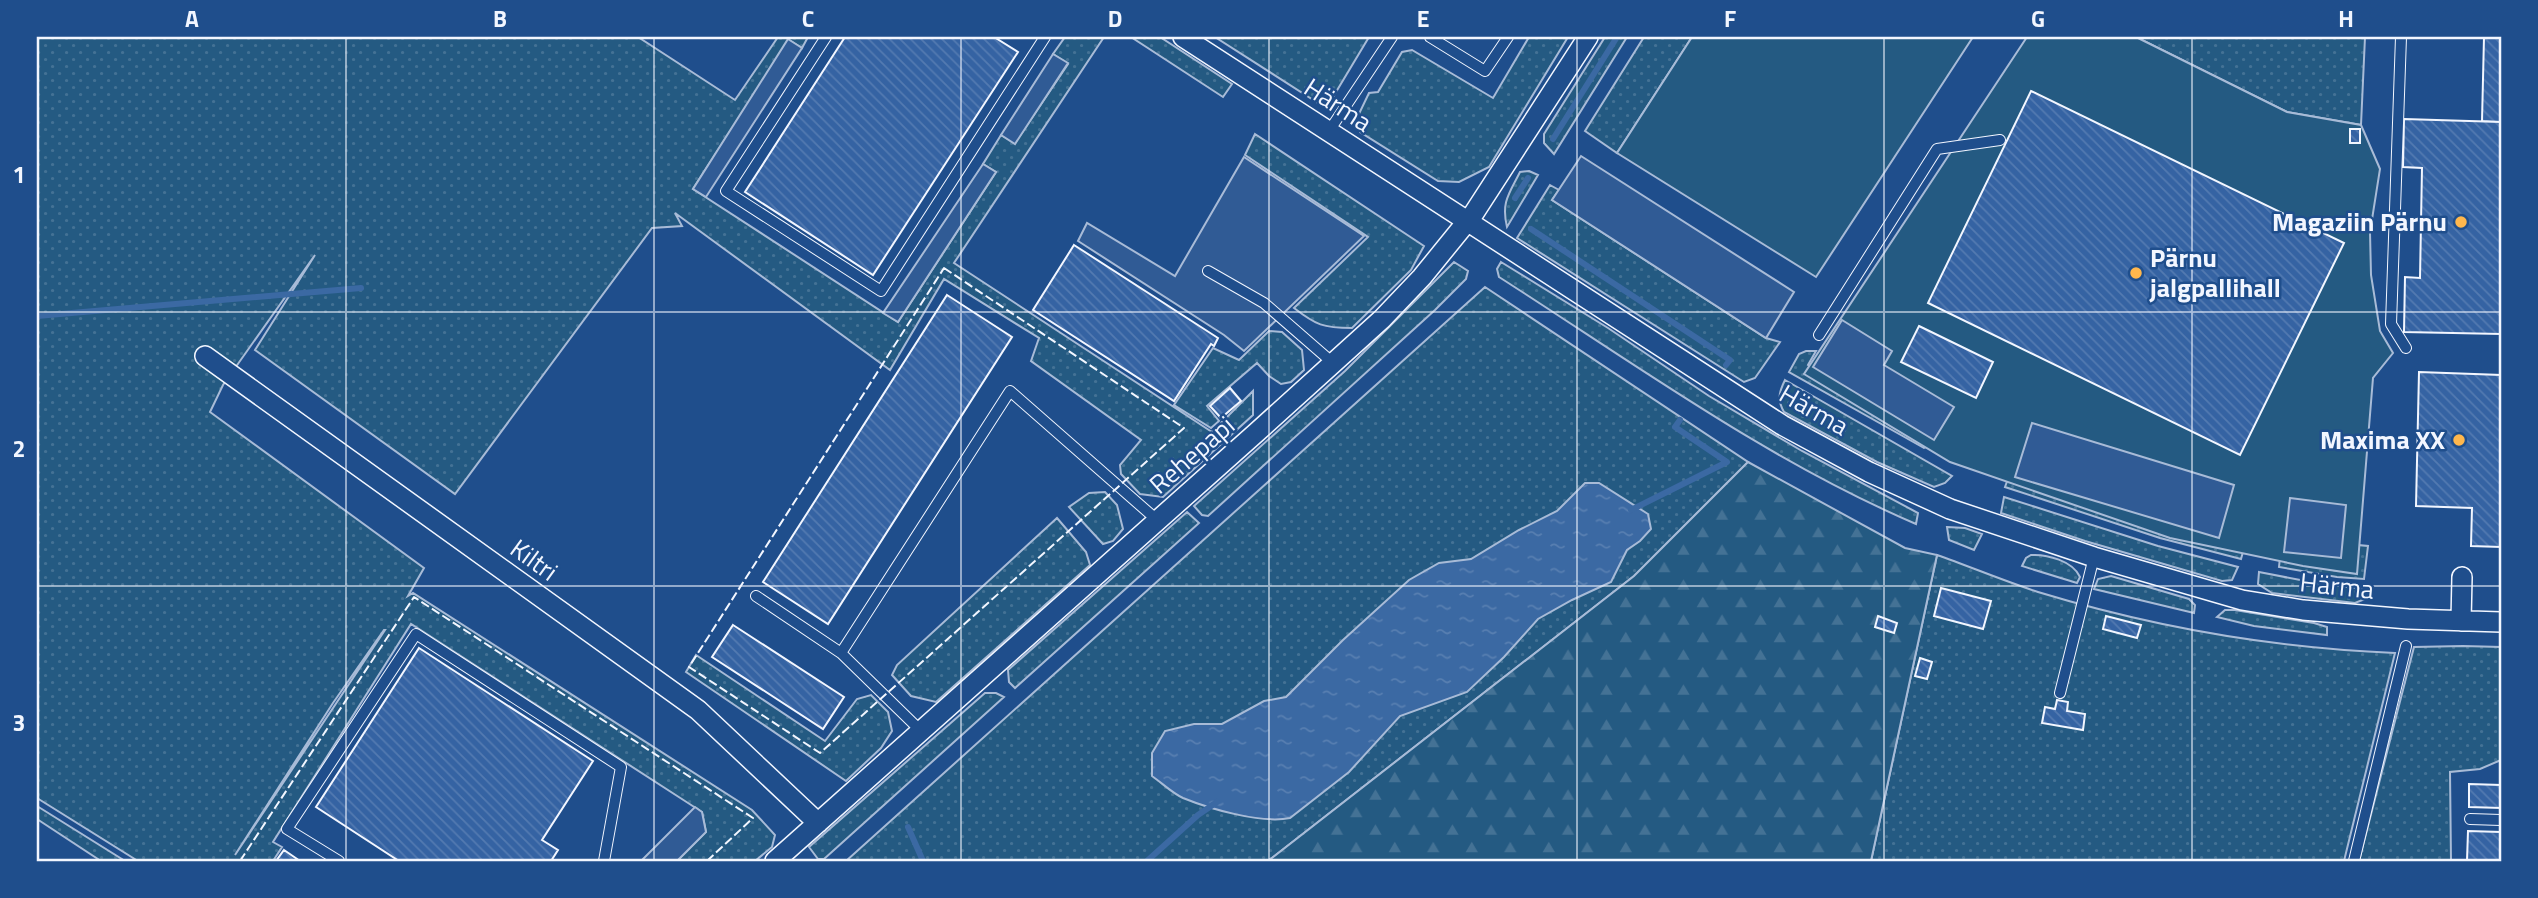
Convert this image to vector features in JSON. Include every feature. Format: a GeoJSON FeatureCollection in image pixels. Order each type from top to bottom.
{"type":"FeatureCollection","features":[{"type":"Feature","properties":{"kind":"street","name":"Härma"},"geometry":{"type":"LineString","coordinates":[[1184,37],[1782,425],[1858,466],[1950,509],[2094,557],[2242,600],[2303,610],[2409,619],[2501,622]]}},
{"type":"Feature","properties":{"kind":"street","name":"Rehepapi"},"geometry":{"type":"LineString","coordinates":[[775,861],[1334,363],[1422,276],[1468,221],[1588,37]]}},
{"type":"Feature","properties":{"kind":"street","name":"Kiltri"},"geometry":{"type":"LineString","coordinates":[[205,356],[698,710],[818,823]]}},
{"type":"Feature","properties":{"kind":"street"},"geometry":{"type":"LineString","coordinates":[[2461,621],[2462,577]]}},
{"type":"Feature","properties":{"kind":"lane"},"geometry":{"type":"LineString","coordinates":[[826,37],[726,191],[881,291],[1045,37]]}},
{"type":"Feature","properties":{"kind":"lane"},"geometry":{"type":"LineString","coordinates":[[1329,131],[1392,37]]}},
{"type":"Feature","properties":{"kind":"lane"},"geometry":{"type":"LineString","coordinates":[[1430,37],[1485,71],[1508,37]]}},
{"type":"Feature","properties":{"kind":"lane"},"geometry":{"type":"LineString","coordinates":[[2401,37],[2391,324],[2406,348]]}},
{"type":"Feature","properties":{"kind":"lane"},"geometry":{"type":"LineString","coordinates":[[1819,335],[1937,149],[2000,140]]}},
{"type":"Feature","properties":{"kind":"lane"},"geometry":{"type":"LineString","coordinates":[[1208,271],[1264,303],[1334,363]]}},
{"type":"Feature","properties":{"kind":"lane"},"geometry":{"type":"LineString","coordinates":[[841,653],[1010,391],[1157,520]]}},
{"type":"Feature","properties":{"kind":"lane"},"geometry":{"type":"LineString","coordinates":[[2060,693],[2094,557]]}},
{"type":"Feature","properties":{"kind":"lane"},"geometry":{"type":"LineString","coordinates":[[756,596],[841,653],[921,731]]}},
{"type":"Feature","properties":{"kind":"lane"},"geometry":{"type":"LineString","coordinates":[[339,861],[287,829],[416,634],[621,767],[604,861]]}},
{"type":"Feature","properties":{"kind":"lane"},"geometry":{"type":"LineString","coordinates":[[2354,861],[2406,646]]}},
{"type":"Feature","properties":{"kind":"lane"},"geometry":{"type":"LineString","coordinates":[[2470,819],[2501,820]]}},
{"type":"Feature","properties":{"kind":"green space"},"geometry":{"type":"Polygon","coordinates":[[[37,37],[638,37],[735,100],[778,37],[808,37],[802,48],[789,40],[693,189],[898,322],[996,172],[983,164],[1001,135],[1015,143],[1068,64],[1053,54],[1065,37],[1104,37],[954,263],[1212,432],[1253,391],[1253,415],[1163,497],[1140,494],[1121,474],[1120,465],[1141,440],[1031,361],[1039,338],[944,279],[890,370],[675,213],[682,226],[652,228],[455,494],[255,350],[315,255],[223,385],[210,412],[424,568],[408,596],[413,593],[752,810],[775,835],[772,847],[755,861],[677,861],[706,832],[702,812],[411,624],[273,842],[282,847],[273,861],[138,861],[37,798],[37,37]],[[385,630],[333,703],[235,855],[385,630]]]}},
{"type":"Feature","properties":{"kind":"green space"},"geometry":{"type":"Polygon","coordinates":[[[1131,37],[1160,37],[1232,84],[1223,97],[1131,37]]]}},
{"type":"Feature","properties":{"kind":"green space"},"geometry":{"type":"Polygon","coordinates":[[[1215,37],[1369,37],[1330,102],[1318,103],[1215,37]]]}},
{"type":"Feature","properties":{"kind":"green space"},"geometry":{"type":"Polygon","coordinates":[[[1529,37],[1568,37],[1489,167],[1459,182],[1438,181],[1360,132],[1356,120],[1369,93],[1378,92],[1402,52],[1412,50],[1493,98],[1529,37]]]}},
{"type":"Feature","properties":{"kind":"green space"},"geometry":{"type":"Polygon","coordinates":[[[1605,37],[1627,37],[1554,154],[1544,143],[1544,134],[1605,37]]]}},
{"type":"Feature","properties":{"kind":"green space"},"geometry":{"type":"Polygon","coordinates":[[[1644,37],[1692,37],[1617,153],[1585,131],[1644,37]]]}},
{"type":"Feature","properties":{"kind":"green space"},"geometry":{"type":"Polygon","coordinates":[[[1692,37],[1973,37],[1816,277],[1617,153],[1692,37]]]}},
{"type":"Feature","properties":{"kind":"green space"},"geometry":{"type":"Polygon","coordinates":[[[2027,37],[2136,37],[2287,112],[2361,125],[2380,169],[2370,232],[2371,275],[2380,331],[2393,353],[2373,378],[2357,574],[2303,566],[2170,538],[1950,462],[1804,374],[2027,37]]]}},
{"type":"Feature","properties":{"kind":"green space"},"geometry":{"type":"Polygon","coordinates":[[[2136,37],[2365,37],[2361,125],[2287,112],[2136,37]]]}},
{"type":"Feature","properties":{"kind":"green space"},"geometry":{"type":"Polygon","coordinates":[[[1255,134],[1424,246],[1411,270],[1352,328],[1320,324],[1294,308],[1368,237],[1245,155],[1255,134]]]}},
{"type":"Feature","properties":{"kind":"green space"},"geometry":{"type":"Polygon","coordinates":[[[1529,171],[1538,175],[1507,227],[1507,198],[1520,172],[1529,171]]]}},
{"type":"Feature","properties":{"kind":"green space"},"geometry":{"type":"Polygon","coordinates":[[[1550,185],[1559,190],[1552,200],[1766,338],[1780,342],[1755,378],[1744,382],[1517,238],[1550,185]]]}},
{"type":"Feature","properties":{"kind":"green space"},"geometry":{"type":"Polygon","coordinates":[[[1454,262],[1468,271],[1466,279],[1208,516],[1202,515],[1194,506],[1345,371],[1454,262]]]}},
{"type":"Feature","properties":{"kind":"green space"},"geometry":{"type":"Polygon","coordinates":[[[1501,262],[1608,328],[1709,396],[1802,451],[1918,513],[1916,524],[1807,471],[1703,409],[1499,277],[1497,269],[1501,262]]]}},
{"type":"Feature","properties":{"kind":"green space"},"geometry":{"type":"Polygon","coordinates":[[[1485,287],[1748,462],[1634,576],[1268,861],[846,861],[1485,287]]]}},
{"type":"Feature","properties":{"kind":"green space"},"geometry":{"type":"Polygon","coordinates":[[[1269,331],[1282,332],[1302,350],[1304,370],[1291,382],[1281,384],[1257,363],[1207,406],[1219,421],[1211,428],[1174,405],[1213,348],[1239,360],[1269,331]]]}},
{"type":"Feature","properties":{"kind":"green space"},"geometry":{"type":"Polygon","coordinates":[[[1816,351],[1808,365],[1867,401],[1953,435],[1924,448],[1789,372],[1799,354],[1816,351]]]}},
{"type":"Feature","properties":{"kind":"green space"},"geometry":{"type":"Polygon","coordinates":[[[1785,380],[1952,476],[1945,483],[1934,487],[1877,462],[1784,412],[1780,396],[1785,380]]]}},
{"type":"Feature","properties":{"kind":"green space"},"geometry":{"type":"Polygon","coordinates":[[[2015,459],[2246,541],[2241,559],[2160,538],[2005,487],[2015,459]]]}},
{"type":"Feature","properties":{"kind":"green space"},"geometry":{"type":"Polygon","coordinates":[[[1748,462],[1905,548],[1937,555],[1871,861],[1268,861],[1634,576],[1748,462]]]}},
{"type":"Feature","properties":{"kind":"green space"},"geometry":{"type":"Polygon","coordinates":[[[1105,492],[1117,505],[1123,529],[1113,541],[1103,544],[1069,507],[1089,493],[1105,492]]]}},
{"type":"Feature","properties":{"kind":"green space"},"geometry":{"type":"Polygon","coordinates":[[[2004,497],[2158,546],[2238,567],[2232,580],[2222,581],[2085,541],[2001,513],[2004,497]]]}},
{"type":"Feature","properties":{"kind":"green space"},"geometry":{"type":"Polygon","coordinates":[[[1187,512],[1199,523],[1015,688],[1009,682],[1008,670],[1187,512]]]}},
{"type":"Feature","properties":{"kind":"green space"},"geometry":{"type":"Polygon","coordinates":[[[1057,518],[1086,552],[1090,565],[936,702],[911,696],[892,675],[897,665],[1057,518]]]}},
{"type":"Feature","properties":{"kind":"green space"},"geometry":{"type":"Polygon","coordinates":[[[1947,527],[1965,528],[1982,534],[1974,550],[1949,540],[1947,527]]]}},
{"type":"Feature","properties":{"kind":"green space"},"geometry":{"type":"Polygon","coordinates":[[[2282,538],[2368,546],[2364,579],[2279,567],[2282,538]]]}},
{"type":"Feature","properties":{"kind":"green space"},"geometry":{"type":"Polygon","coordinates":[[[1937,555],[2038,592],[2125,616],[2259,641],[2395,653],[2344,861],[1871,861],[1937,555]]]}},
{"type":"Feature","properties":{"kind":"green space"},"geometry":{"type":"Polygon","coordinates":[[[2031,555],[2052,557],[2066,563],[2077,571],[2080,577],[2077,583],[2022,566],[2031,555]]]}},
{"type":"Feature","properties":{"kind":"green space"},"geometry":{"type":"Polygon","coordinates":[[[2259,572],[2321,584],[2366,589],[2365,599],[2355,603],[2272,593],[2258,584],[2259,572]]]}},
{"type":"Feature","properties":{"kind":"green space"},"geometry":{"type":"Polygon","coordinates":[[[2111,576],[2189,599],[2195,605],[2194,613],[2094,589],[2098,579],[2111,576]]]}},
{"type":"Feature","properties":{"kind":"green space"},"geometry":{"type":"Polygon","coordinates":[[[2225,610],[2314,623],[2327,627],[2327,635],[2254,626],[2217,617],[2225,610]]]}},
{"type":"Feature","properties":{"kind":"green space"},"geometry":{"type":"Polygon","coordinates":[[[2414,647],[2501,647],[2501,760],[2480,769],[2450,772],[2451,861],[2359,861],[2414,647]]]}},
{"type":"Feature","properties":{"kind":"green space"},"geometry":{"type":"Polygon","coordinates":[[[696,655],[825,741],[857,699],[871,695],[888,712],[892,731],[881,748],[846,781],[686,672],[696,655]]]}},
{"type":"Feature","properties":{"kind":"green space"},"geometry":{"type":"Polygon","coordinates":[[[985,693],[996,693],[1004,697],[824,859],[818,859],[809,847],[985,693]]]}},
{"type":"Feature","properties":{"kind":"green space"},"geometry":{"type":"Polygon","coordinates":[[[37,806],[125,861],[101,861],[37,819],[37,806]]]}},
{"type":"Feature","properties":{"kind":"shaded area"},"geometry":{"type":"Polygon","coordinates":[[[788,39],[802,48],[706,197],[693,189],[788,39]]]}},
{"type":"Feature","properties":{"kind":"shaded area"},"geometry":{"type":"Polygon","coordinates":[[[1053,54],[1068,63],[1015,144],[1001,135],[1053,54]]]}},
{"type":"Feature","properties":{"kind":"shaded area"},"geometry":{"type":"Polygon","coordinates":[[[1581,156],[1794,292],[1766,338],[1552,200],[1581,156]]]}},
{"type":"Feature","properties":{"kind":"shaded area"},"geometry":{"type":"Polygon","coordinates":[[[1244,157],[1364,236],[1244,351],[1224,335],[1078,241],[1087,223],[1175,276],[1244,157]]]}},
{"type":"Feature","properties":{"kind":"shaded area"},"geometry":{"type":"Polygon","coordinates":[[[983,164],[996,172],[898,322],[883,313],[983,164]]]}},
{"type":"Feature","properties":{"kind":"shaded area"},"geometry":{"type":"Polygon","coordinates":[[[1842,320],[1892,351],[1884,365],[1954,407],[1934,440],[1813,367],[1842,320]]]}},
{"type":"Feature","properties":{"kind":"shaded area"},"geometry":{"type":"Polygon","coordinates":[[[2032,423],[2234,485],[2219,538],[2015,477],[2032,423]]]}},
{"type":"Feature","properties":{"kind":"shaded area"},"geometry":{"type":"Polygon","coordinates":[[[2290,498],[2346,505],[2341,558],[2284,552],[2290,498]]]}},
{"type":"Feature","properties":{"kind":"shaded area"},"geometry":{"type":"Polygon","coordinates":[[[695,807],[702,812],[706,832],[677,861],[641,861],[695,807]]]}},
{"type":"Feature","properties":{"kind":"water"},"geometry":{"type":"Polygon","coordinates":[[[1585,483],[1599,483],[1648,514],[1651,529],[1627,550],[1611,582],[1538,619],[1504,657],[1467,692],[1400,716],[1349,772],[1290,818],[1265,819],[1207,807],[1179,796],[1152,776],[1152,753],[1165,731],[1194,724],[1222,724],[1264,701],[1286,697],[1409,580],[1439,563],[1471,559],[1557,511],[1585,483]]]}},
{"type":"Feature","properties":{"kind":"building"},"geometry":{"type":"Polygon","coordinates":[[[845,37],[994,37],[1018,52],[873,275],[745,192],[845,37]]]}},
{"type":"Feature","properties":{"kind":"building"},"geometry":{"type":"Polygon","coordinates":[[[2484,37],[2501,37],[2501,122],[2482,121],[2484,37]]]}},
{"type":"Feature","properties":{"kind":"building","name":"Pärnu jalgpallihall"},"geometry":{"type":"Polygon","coordinates":[[[2031,91],[2344,243],[2240,455],[1928,303],[2031,91]]]}},
{"type":"Feature","properties":{"kind":"building","name":"Magaziin Pärnu"},"geometry":{"type":"Polygon","coordinates":[[[2404,119],[2501,122],[2501,334],[2404,332],[2405,277],[2420,278],[2422,168],[2403,167],[2404,119]]]}},
{"type":"Feature","properties":{"kind":"building"},"geometry":{"type":"Polygon","coordinates":[[[2350,129],[2360,129],[2360,143],[2350,143],[2350,129]]]}},
{"type":"Feature","properties":{"kind":"building"},"geometry":{"type":"Polygon","coordinates":[[[1074,245],[1218,338],[1214,346],[1211,344],[1174,401],[1033,310],[1074,245]]]}},
{"type":"Feature","properties":{"kind":"building"},"geometry":{"type":"Polygon","coordinates":[[[947,295],[1012,337],[828,624],[763,582],[947,295]]]}},
{"type":"Feature","properties":{"kind":"building"},"geometry":{"type":"Polygon","coordinates":[[[1919,326],[1993,362],[1976,398],[1901,362],[1919,326]]]}},
{"type":"Feature","properties":{"kind":"building","name":"Maxima XX"},"geometry":{"type":"Polygon","coordinates":[[[2419,372],[2501,375],[2501,547],[2471,546],[2472,508],[2416,506],[2419,372]]]}},
{"type":"Feature","properties":{"kind":"building"},"geometry":{"type":"Polygon","coordinates":[[[1230,388],[1241,401],[1221,418],[1210,406],[1230,388]]]}},
{"type":"Feature","properties":{"kind":"building"},"geometry":{"type":"Polygon","coordinates":[[[1941,588],[1991,601],[1983,629],[1934,616],[1941,588]]]}},
{"type":"Feature","properties":{"kind":"building"},"geometry":{"type":"Polygon","coordinates":[[[1878,616],[1897,623],[1894,633],[1875,627],[1878,616]]]}},
{"type":"Feature","properties":{"kind":"building"},"geometry":{"type":"Polygon","coordinates":[[[2106,616],[2141,625],[2137,638],[2103,629],[2106,616]]]}},
{"type":"Feature","properties":{"kind":"building"},"geometry":{"type":"Polygon","coordinates":[[[733,625],[844,697],[823,729],[712,657],[733,625]]]}},
{"type":"Feature","properties":{"kind":"building"},"geometry":{"type":"Polygon","coordinates":[[[419,648],[593,761],[542,840],[558,850],[551,861],[399,861],[316,807],[419,648]]]}},
{"type":"Feature","properties":{"kind":"building"},"geometry":{"type":"Polygon","coordinates":[[[1920,658],[1932,662],[1927,679],[1915,676],[1920,658]]]}},
{"type":"Feature","properties":{"kind":"building"},"geometry":{"type":"Polygon","coordinates":[[[2057,700],[2068,702],[2067,711],[2085,714],[2083,730],[2042,723],[2045,707],[2055,709],[2057,700]]]}},
{"type":"Feature","properties":{"kind":"building"},"geometry":{"type":"Polygon","coordinates":[[[2469,784],[2501,785],[2501,808],[2469,807],[2469,784]]]}},
{"type":"Feature","properties":{"kind":"building"},"geometry":{"type":"Polygon","coordinates":[[[2468,831],[2501,832],[2501,861],[2467,861],[2468,831]]]}},
{"type":"Feature","properties":{"kind":"building"},"geometry":{"type":"Polygon","coordinates":[[[284,850],[300,861],[276,861],[284,850]]]}},
{"type":"Feature","properties":{"kind":"waterway"},"geometry":{"type":"LineString","coordinates":[[1553,139],[1617,37]]}},
{"type":"Feature","properties":{"kind":"waterway"},"geometry":{"type":"LineString","coordinates":[[1515,198],[1528,178]]}},
{"type":"Feature","properties":{"kind":"waterway"},"geometry":{"type":"LineString","coordinates":[[1531,229],[1730,360],[1726,365]]}},
{"type":"Feature","properties":{"kind":"waterway"},"geometry":{"type":"LineString","coordinates":[[37,316],[361,288]]}},
{"type":"Feature","properties":{"kind":"waterway"},"geometry":{"type":"LineString","coordinates":[[1631,510],[1727,462],[1675,427],[1680,420]]}},
{"type":"Feature","properties":{"kind":"waterway"},"geometry":{"type":"LineString","coordinates":[[1147,861],[1198,815],[1217,802]]}},
{"type":"Feature","properties":{"kind":"waterway"},"geometry":{"type":"LineString","coordinates":[[908,827],[923,861]]}},
{"type":"Feature","properties":{"kind":"fence"},"geometry":{"type":"LineString","coordinates":[[944,268],[1184,428],[820,753],[689,667],[944,268]]}},
{"type":"Feature","properties":{"kind":"fence"},"geometry":{"type":"LineString","coordinates":[[240,861],[414,597],[753,818],[707,861]]}},
{"type":"Feature","properties":{"kind":"place","name":"Magaziin Pärnu"},"geometry":{"type":"Point","coordinates":[2461,222]}},
{"type":"Feature","properties":{"kind":"place","name":"Pärnu jalgpallihall"},"geometry":{"type":"Point","coordinates":[2136,273]}},
{"type":"Feature","properties":{"kind":"place","name":"Maxima XX"},"geometry":{"type":"Point","coordinates":[2459,440]}}]}
